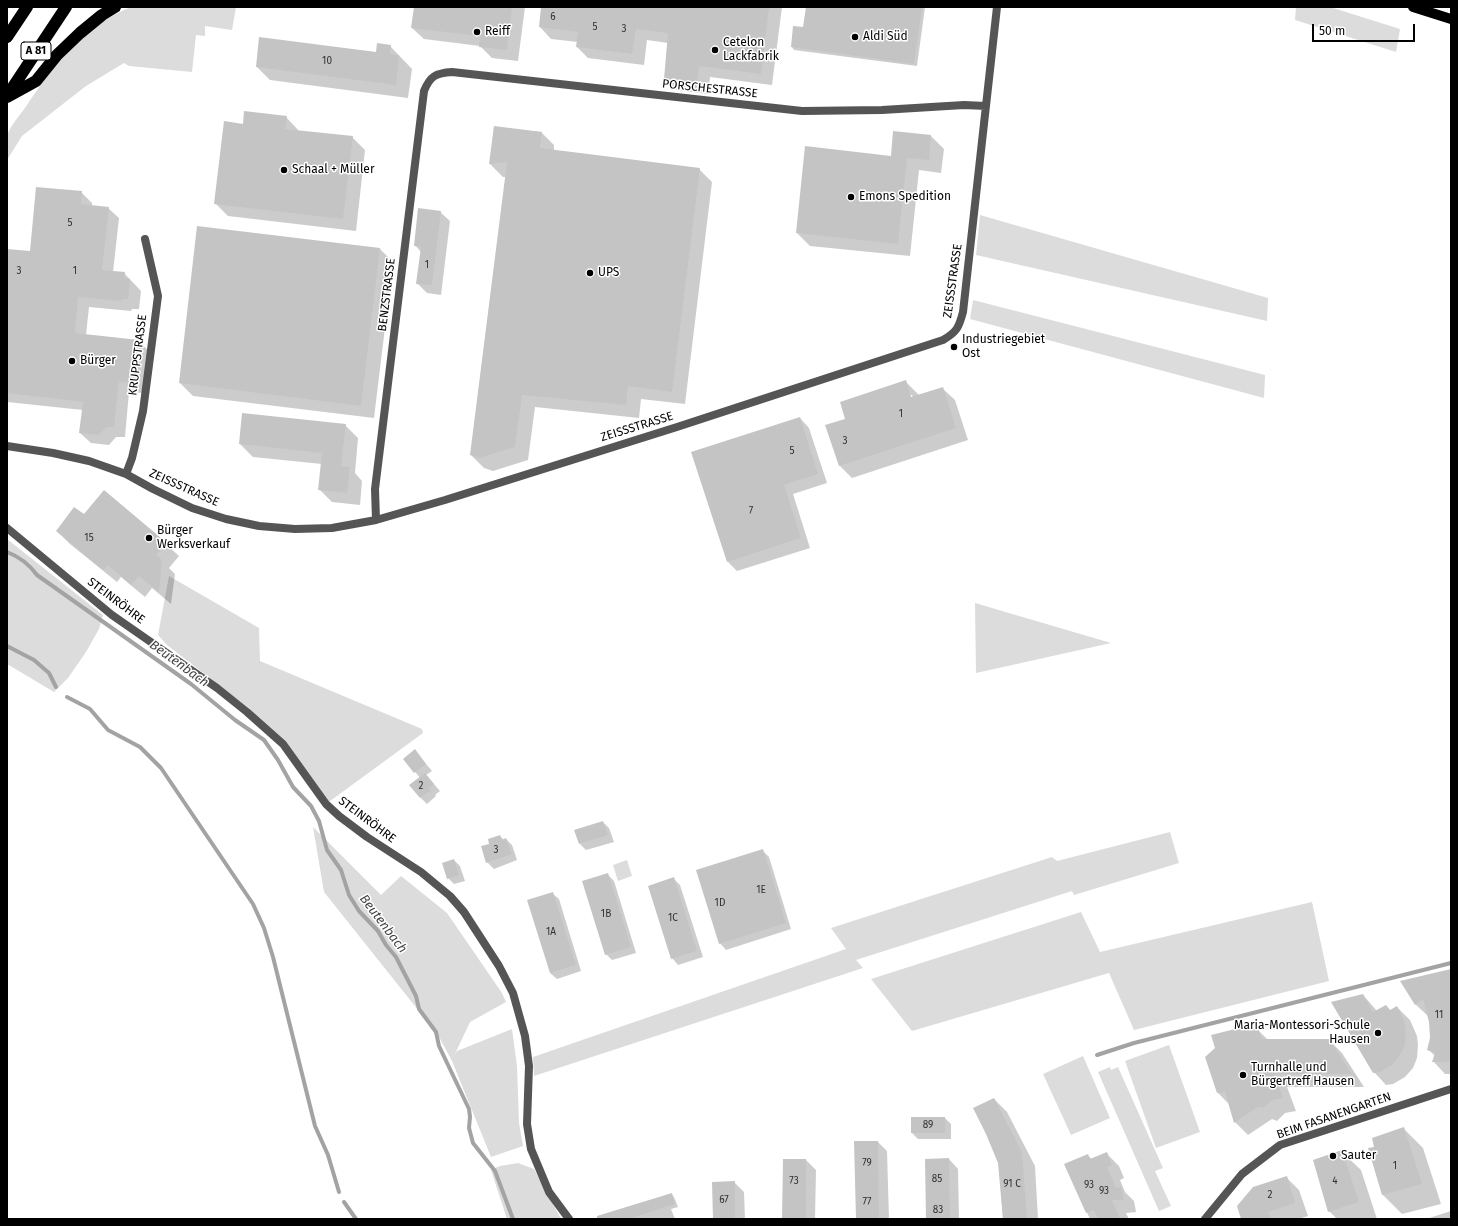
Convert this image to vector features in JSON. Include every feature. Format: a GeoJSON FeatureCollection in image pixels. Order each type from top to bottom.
{"type":"FeatureCollection","features":[{"type":"Feature","properties":{"kind":"highway","name":"A 81"},"geometry":{"type":"LineString","coordinates":[[7,37],[27,7]]}},
{"type":"Feature","properties":{"kind":"highway","name":"A 81"},"geometry":{"type":"LineString","coordinates":[[7,96],[66,7]]}},
{"type":"Feature","properties":{"kind":"highway"},"geometry":{"type":"LineString","coordinates":[[7,96],[36,81],[57,55],[80,32],[102,15],[116,7]]}},
{"type":"Feature","properties":{"kind":"main road"},"geometry":{"type":"LineString","coordinates":[[1413,7],[1451,19]]}},
{"type":"Feature","properties":{"kind":"street","name":"ZEISSSTRASSE"},"geometry":{"type":"LineString","coordinates":[[7,446],[54,453],[89,461],[126,474],[192,508],[226,519],[259,526],[295,529],[332,528],[376,520],[445,500],[943,340],[953,334],[960,324],[963,312],[997,7]]}},
{"type":"Feature","properties":{"kind":"street","name":"PORSCHESTRASSE"},"geometry":{"type":"LineString","coordinates":[[434,76],[452,72],[802,111],[882,110],[964,105],[986,106]]}},
{"type":"Feature","properties":{"kind":"street","name":"BENZSTRASSE"},"geometry":{"type":"LineString","coordinates":[[376,520],[375,489],[424,91],[428,82],[434,76]]}},
{"type":"Feature","properties":{"kind":"street","name":"KRUPPSTRASSE"},"geometry":{"type":"LineString","coordinates":[[126,474],[132,458],[143,411],[158,296],[145,239]]}},
{"type":"Feature","properties":{"kind":"street","name":"STEINRÖHRE"},"geometry":{"type":"LineString","coordinates":[[7,528],[112,615],[217,688],[247,712],[283,744],[326,804],[339,816],[367,837],[421,872],[450,896],[464,912],[499,966],[513,993],[525,1036],[529,1066],[527,1124],[531,1149],[549,1192],[569,1219]]}},
{"type":"Feature","properties":{"kind":"street","name":"BEIM FASANENGARTEN"},"geometry":{"type":"LineString","coordinates":[[1205,1219],[1242,1174],[1280,1145],[1451,1090]]}},
{"type":"Feature","properties":{"kind":"shaded area"},"geometry":{"type":"Polygon","coordinates":[[[131,7],[236,7],[232,30],[205,26],[205,36],[196,35],[192,72],[129,66],[124,63],[86,86],[22,136],[7,160],[6,146],[8,133],[35,93],[58,63],[70,49],[98,25],[131,7]]]}},
{"type":"Feature","properties":{"kind":"shaded area"},"geometry":{"type":"Polygon","coordinates":[[[1296,7],[1330,7],[1400,29],[1396,52],[1295,20],[1296,7]]]}},
{"type":"Feature","properties":{"kind":"shaded area"},"geometry":{"type":"Polygon","coordinates":[[[980,215],[1268,298],[1267,321],[976,255],[980,215]]]}},
{"type":"Feature","properties":{"kind":"shaded area"},"geometry":{"type":"Polygon","coordinates":[[[973,300],[1265,375],[1264,398],[970,319],[973,300]]]}},
{"type":"Feature","properties":{"kind":"shaded area"},"geometry":{"type":"Polygon","coordinates":[[[7,539],[103,615],[99,629],[86,652],[68,678],[54,692],[7,664],[7,539]]]}},
{"type":"Feature","properties":{"kind":"shaded area"},"geometry":{"type":"Polygon","coordinates":[[[169,576],[259,628],[260,661],[422,729],[423,733],[326,804],[286,741],[250,709],[167,645],[158,635],[169,576]]]}},
{"type":"Feature","properties":{"kind":"shaded area"},"geometry":{"type":"Polygon","coordinates":[[[975,603],[1111,643],[976,673],[975,603]]]}},
{"type":"Feature","properties":{"kind":"shaded area"},"geometry":{"type":"Polygon","coordinates":[[[313,827],[381,895],[401,876],[447,913],[502,993],[506,1002],[470,1022],[454,1056],[457,1051],[512,1029],[517,1066],[519,1123],[523,1146],[491,1157],[452,1061],[438,1035],[324,892],[313,827]]]}},
{"type":"Feature","properties":{"kind":"shaded area"},"geometry":{"type":"Polygon","coordinates":[[[1170,832],[1179,863],[1074,895],[1072,891],[856,960],[863,968],[534,1076],[533,1057],[846,949],[831,928],[1052,857],[1057,861],[1170,832]]]}},
{"type":"Feature","properties":{"kind":"shaded area"},"geometry":{"type":"Polygon","coordinates":[[[627,860],[632,876],[618,881],[613,865],[627,860]]]}},
{"type":"Feature","properties":{"kind":"shaded area"},"geometry":{"type":"Polygon","coordinates":[[[1312,902],[1329,981],[1134,1030],[1109,973],[912,1031],[871,979],[1081,912],[1100,952],[1312,902]]]}},
{"type":"Feature","properties":{"kind":"shaded area"},"geometry":{"type":"Polygon","coordinates":[[[1169,1045],[1200,1132],[1156,1148],[1125,1061],[1169,1045]]]}},
{"type":"Feature","properties":{"kind":"shaded area"},"geometry":{"type":"Polygon","coordinates":[[[1083,1056],[1110,1118],[1071,1135],[1043,1074],[1083,1056]]]}},
{"type":"Feature","properties":{"kind":"shaded area"},"geometry":{"type":"Polygon","coordinates":[[[1110,1067],[1111,1070],[1118,1067],[1163,1168],[1155,1171],[1171,1206],[1159,1211],[1098,1072],[1110,1067]]]}},
{"type":"Feature","properties":{"kind":"shaded area"},"geometry":{"type":"Polygon","coordinates":[[[518,1163],[534,1169],[561,1219],[507,1219],[491,1170],[500,1166],[518,1163]]]}},
{"type":"Feature","properties":{"kind":"building","name":"Reiff"},"geometry":{"type":"Polygon","coordinates":[[[414,7],[512,7],[507,50],[479,47],[480,36],[411,28],[414,7]]]}},
{"type":"Feature","properties":{"kind":"building","name":"Cetelon Lackfabrik"},"geometry":{"type":"Polygon","coordinates":[[[541,7],[769,7],[761,74],[699,66],[697,83],[664,79],[668,33],[636,29],[632,54],[576,47],[578,32],[539,27],[541,7]]]}},
{"type":"Feature","properties":{"kind":"building","name":"Aldi Süd"},"geometry":{"type":"Polygon","coordinates":[[[806,7],[922,7],[914,64],[791,47],[793,26],[803,27],[806,7]]]}},
{"type":"Feature","properties":{"kind":"building"},"geometry":{"type":"Polygon","coordinates":[[[259,37],[376,52],[377,43],[391,45],[390,54],[399,55],[396,85],[256,67],[259,37]]]}},
{"type":"Feature","properties":{"kind":"building","name":"Schaal + Müller"},"geometry":{"type":"Polygon","coordinates":[[[244,111],[287,116],[285,129],[353,136],[343,219],[214,204],[224,121],[243,124],[244,111]]]}},
{"type":"Feature","properties":{"kind":"building","name":"UPS"},"geometry":{"type":"Polygon","coordinates":[[[494,126],[542,132],[540,148],[700,168],[672,392],[628,386],[626,405],[522,395],[515,447],[480,458],[470,455],[507,162],[489,164],[494,126]]]}},
{"type":"Feature","properties":{"kind":"building","name":"Emons Spedition"},"geometry":{"type":"Polygon","coordinates":[[[893,131],[931,135],[929,160],[907,158],[898,244],[796,233],[805,146],[891,156],[893,131]]]}},
{"type":"Feature","properties":{"kind":"building"},"geometry":{"type":"Polygon","coordinates":[[[36,187],[82,191],[81,204],[109,207],[102,270],[125,272],[124,278],[130,279],[128,299],[121,299],[121,301],[78,297],[75,333],[139,340],[134,383],[119,382],[114,427],[106,427],[99,435],[79,433],[83,402],[7,393],[7,249],[30,251],[36,187]]]}},
{"type":"Feature","properties":{"kind":"building"},"geometry":{"type":"Polygon","coordinates":[[[418,208],[441,211],[432,285],[416,284],[421,247],[414,246],[418,208]]]}},
{"type":"Feature","properties":{"kind":"building"},"geometry":{"type":"Polygon","coordinates":[[[197,226],[380,248],[361,406],[179,383],[197,226]]]}},
{"type":"Feature","properties":{"kind":"building"},"geometry":{"type":"Polygon","coordinates":[[[906,380],[911,397],[943,387],[956,428],[839,466],[825,425],[845,419],[840,402],[906,380]]]}},
{"type":"Feature","properties":{"kind":"building"},"geometry":{"type":"Polygon","coordinates":[[[242,413],[346,424],[341,466],[350,467],[347,493],[318,490],[322,453],[239,444],[242,413]]]}},
{"type":"Feature","properties":{"kind":"building"},"geometry":{"type":"Polygon","coordinates":[[[800,417],[818,474],[784,485],[801,538],[727,562],[691,452],[800,417]]]}},
{"type":"Feature","properties":{"kind":"building"},"geometry":{"type":"Polygon","coordinates":[[[104,490],[167,543],[156,555],[162,560],[159,592],[139,576],[131,585],[108,565],[103,570],[56,531],[74,507],[84,514],[104,490]]]}},
{"type":"Feature","properties":{"kind":"building"},"geometry":{"type":"Polygon","coordinates":[[[415,749],[426,764],[414,773],[403,759],[415,749]]]}},
{"type":"Feature","properties":{"kind":"building"},"geometry":{"type":"Polygon","coordinates":[[[425,773],[434,784],[429,788],[431,790],[420,798],[409,785],[425,773]]]}},
{"type":"Feature","properties":{"kind":"building"},"geometry":{"type":"Polygon","coordinates":[[[603,821],[608,835],[579,844],[574,830],[603,821]]]}},
{"type":"Feature","properties":{"kind":"building"},"geometry":{"type":"Polygon","coordinates":[[[500,835],[502,840],[506,838],[512,854],[486,863],[481,846],[489,844],[488,839],[500,835]]]}},
{"type":"Feature","properties":{"kind":"building"},"geometry":{"type":"Polygon","coordinates":[[[763,849],[786,923],[719,944],[696,870],[763,849]]]}},
{"type":"Feature","properties":{"kind":"building"},"geometry":{"type":"Polygon","coordinates":[[[454,859],[459,875],[447,879],[442,863],[454,859]]]}},
{"type":"Feature","properties":{"kind":"building"},"geometry":{"type":"Polygon","coordinates":[[[608,873],[631,947],[605,955],[582,881],[608,873]]]}},
{"type":"Feature","properties":{"kind":"building"},"geometry":{"type":"Polygon","coordinates":[[[674,877],[697,951],[671,959],[648,886],[674,877]]]}},
{"type":"Feature","properties":{"kind":"building"},"geometry":{"type":"Polygon","coordinates":[[[553,892],[576,965],[550,973],[527,900],[553,892]]]}},
{"type":"Feature","properties":{"kind":"building"},"geometry":{"type":"Polygon","coordinates":[[[1451,969],[1451,1056],[1449,1062],[1432,1062],[1435,1053],[1427,1050],[1430,1038],[1429,1022],[1423,999],[1415,1005],[1400,981],[1451,969]]]}},
{"type":"Feature","properties":{"kind":"building","name":"Maria-Montessori-Schule Hausen"},"geometry":{"type":"Polygon","coordinates":[[[1363,994],[1373,1012],[1386,1005],[1390,1010],[1397,1006],[1405,1023],[1405,1045],[1400,1055],[1392,1065],[1380,1072],[1373,1073],[1331,1002],[1363,994]]]}},
{"type":"Feature","properties":{"kind":"building","name":"Turnhalle und Bürgertreff Hausen"},"geometry":{"type":"Polygon","coordinates":[[[1247,1026],[1251,1029],[1258,1029],[1262,1039],[1329,1039],[1352,1074],[1275,1074],[1283,1098],[1272,1100],[1263,1108],[1259,1106],[1234,1123],[1225,1092],[1217,1093],[1205,1057],[1215,1048],[1211,1035],[1247,1026]]]}},
{"type":"Feature","properties":{"kind":"building"},"geometry":{"type":"Polygon","coordinates":[[[994,1098],[1022,1152],[1027,1219],[1003,1219],[998,1163],[973,1108],[994,1098]]]}},
{"type":"Feature","properties":{"kind":"building"},"geometry":{"type":"Polygon","coordinates":[[[911,1117],[945,1117],[945,1133],[911,1133],[911,1117]]]}},
{"type":"Feature","properties":{"kind":"building"},"geometry":{"type":"Polygon","coordinates":[[[1404,1127],[1422,1184],[1382,1195],[1368,1148],[1374,1147],[1372,1138],[1404,1127]]]}},
{"type":"Feature","properties":{"kind":"building"},"geometry":{"type":"Polygon","coordinates":[[[854,1141],[878,1141],[879,1219],[856,1219],[854,1141]]]}},
{"type":"Feature","properties":{"kind":"building"},"geometry":{"type":"Polygon","coordinates":[[[1342,1150],[1359,1202],[1328,1212],[1313,1160],[1342,1150]]]}},
{"type":"Feature","properties":{"kind":"building"},"geometry":{"type":"Polygon","coordinates":[[[1107,1152],[1112,1165],[1107,1167],[1116,1188],[1121,1187],[1124,1200],[1112,1200],[1120,1219],[1098,1219],[1094,1210],[1086,1213],[1064,1164],[1088,1154],[1090,1159],[1107,1152]]]}},
{"type":"Feature","properties":{"kind":"building"},"geometry":{"type":"Polygon","coordinates":[[[949,1158],[950,1219],[926,1219],[925,1159],[949,1158]]]}},
{"type":"Feature","properties":{"kind":"building"},"geometry":{"type":"Polygon","coordinates":[[[783,1159],[806,1159],[806,1219],[782,1219],[783,1159]]]}},
{"type":"Feature","properties":{"kind":"building"},"geometry":{"type":"Polygon","coordinates":[[[1287,1176],[1295,1203],[1268,1212],[1271,1219],[1241,1219],[1237,1206],[1253,1187],[1287,1176]]]}},
{"type":"Feature","properties":{"kind":"building"},"geometry":{"type":"Polygon","coordinates":[[[735,1181],[735,1219],[713,1219],[712,1182],[735,1181]]]}},
{"type":"Feature","properties":{"kind":"building"},"geometry":{"type":"Polygon","coordinates":[[[672,1193],[675,1204],[629,1219],[597,1219],[597,1216],[672,1193]]]}},
{"type":"Feature","properties":{"kind":"waterway","name":"Beutenbach"},"geometry":{"type":"LineString","coordinates":[[7,552],[24,561],[37,575],[191,684],[235,720],[264,740],[278,760],[293,787],[311,806],[319,821],[327,850],[341,870],[349,895],[359,911],[378,931],[386,945],[396,957],[416,996],[419,1009],[436,1032],[439,1046],[469,1109],[469,1128],[473,1143],[495,1171],[513,1219]]}},
{"type":"Feature","properties":{"kind":"waterway"},"geometry":{"type":"LineString","coordinates":[[7,646],[34,660],[49,673],[56,687]]}},
{"type":"Feature","properties":{"kind":"waterway"},"geometry":{"type":"LineString","coordinates":[[67,697],[90,709],[108,730],[140,747],[161,768],[253,904],[264,928],[273,957],[315,1126],[328,1155],[339,1192]]}},
{"type":"Feature","properties":{"kind":"waterway"},"geometry":{"type":"LineString","coordinates":[[1097,1055],[1134,1043],[1451,963]]}},
{"type":"Feature","properties":{"kind":"waterway"},"geometry":{"type":"LineString","coordinates":[[344,1202],[356,1219]]}},
{"type":"Feature","properties":{"kind":"place","name":"Reiff"},"geometry":{"type":"Point","coordinates":[477,32]}},
{"type":"Feature","properties":{"kind":"place","name":"Aldi Süd"},"geometry":{"type":"Point","coordinates":[855,37]}},
{"type":"Feature","properties":{"kind":"place","name":"Cetelon Lackfabrik"},"geometry":{"type":"Point","coordinates":[715,50]}},
{"type":"Feature","properties":{"kind":"place","name":"Schaal + Müller"},"geometry":{"type":"Point","coordinates":[284,170]}},
{"type":"Feature","properties":{"kind":"place","name":"Emons Spedition"},"geometry":{"type":"Point","coordinates":[851,197]}},
{"type":"Feature","properties":{"kind":"place","name":"UPS"},"geometry":{"type":"Point","coordinates":[590,273]}},
{"type":"Feature","properties":{"kind":"place","name":"Industriegebiet Ost"},"geometry":{"type":"Point","coordinates":[954,347]}},
{"type":"Feature","properties":{"kind":"place","name":"Bürger"},"geometry":{"type":"Point","coordinates":[72,361]}},
{"type":"Feature","properties":{"kind":"place","name":"Bürger Werksverkauf"},"geometry":{"type":"Point","coordinates":[149,538]}},
{"type":"Feature","properties":{"kind":"place","name":"Maria-Montessori-Schule Hausen"},"geometry":{"type":"Point","coordinates":[1378,1033]}},
{"type":"Feature","properties":{"kind":"place","name":"Turnhalle und Bürgertreff Hausen"},"geometry":{"type":"Point","coordinates":[1243,1075]}},
{"type":"Feature","properties":{"kind":"place","name":"Sauter"},"geometry":{"type":"Point","coordinates":[1333,1156]}}]}
